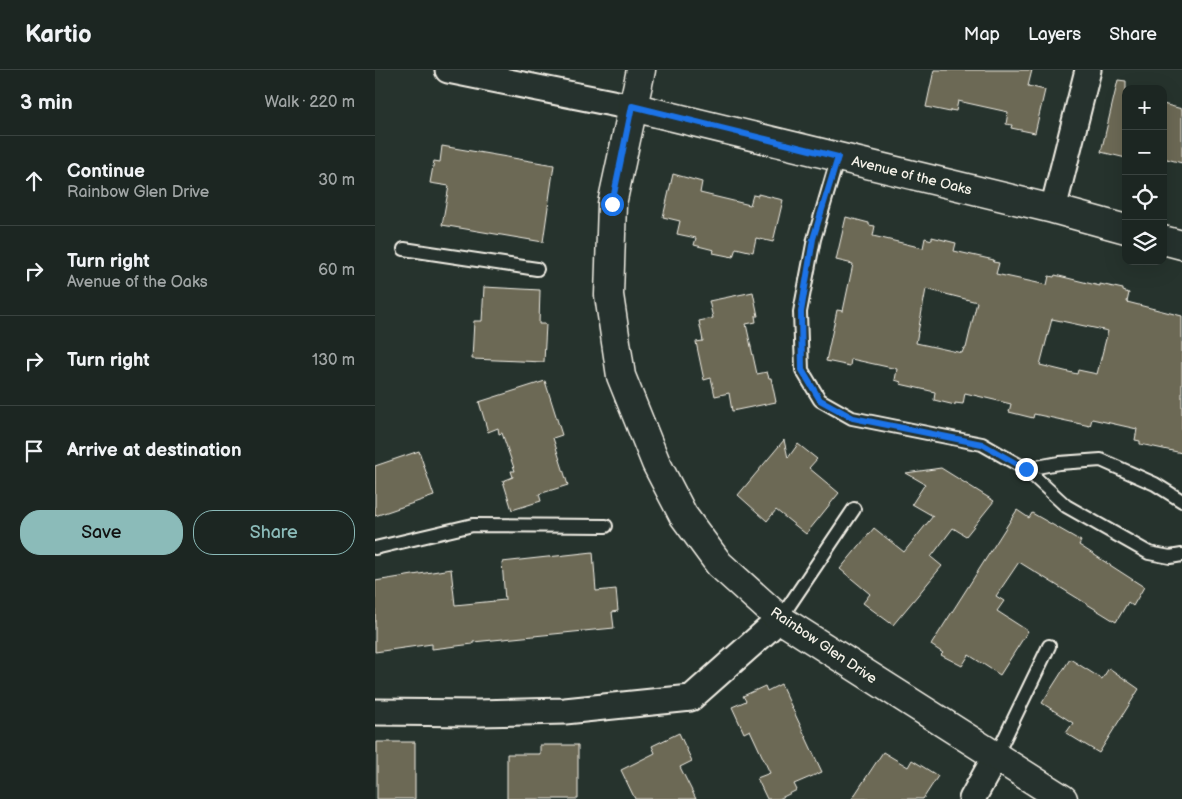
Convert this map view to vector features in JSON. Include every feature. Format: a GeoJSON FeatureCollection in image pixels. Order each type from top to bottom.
{"type":"FeatureCollection","features":[{"type":"Feature","properties":{"kind":"street","name":"Avenue of the Oaks"},"geometry":{"type":"LineString","coordinates":[[449,70],[632,106],[1053,209],[1122,228]]}},
{"type":"Feature","properties":{"kind":"street","name":"Rainbow Glen Drive"},"geometry":{"type":"LineString","coordinates":[[641,70],[612,204],[609,295],[621,376],[656,463],[683,516],[719,564],[780,619],[1063,799]]}},
{"type":"Feature","properties":{"kind":"street"},"geometry":{"type":"LineString","coordinates":[[1053,209],[1087,70]]}},
{"type":"Feature","properties":{"kind":"street"},"geometry":{"type":"LineString","coordinates":[[1167,241],[1182,245]]}},
{"type":"Feature","properties":{"kind":"street"},"geometry":{"type":"LineString","coordinates":[[375,712],[478,713],[565,711],[691,698],[780,619]]}},
{"type":"Feature","properties":{"kind":"street"},"geometry":{"type":"LineString","coordinates":[[972,799],[996,756]]}},
{"type":"Feature","properties":{"kind":"lane"},"geometry":{"type":"LineString","coordinates":[[838,157],[813,239],[801,312],[802,370],[820,400],[853,418],[982,444],[1026,469],[1066,506],[1149,553],[1170,557],[1182,555]]}},
{"type":"Feature","properties":{"kind":"lane"},"geometry":{"type":"LineString","coordinates":[[404,248],[537,269]]}},
{"type":"Feature","properties":{"kind":"lane"},"geometry":{"type":"LineString","coordinates":[[1026,469],[1059,463],[1101,460],[1155,484],[1182,500]]}},
{"type":"Feature","properties":{"kind":"lane"},"geometry":{"type":"LineString","coordinates":[[780,619],[855,509]]}},
{"type":"Feature","properties":{"kind":"lane"},"geometry":{"type":"LineString","coordinates":[[375,548],[473,525],[606,526]]}},
{"type":"Feature","properties":{"kind":"lane"},"geometry":{"type":"LineString","coordinates":[[996,756],[1049,646]]}},
{"type":"Feature","properties":{"kind":"building"},"geometry":{"type":"Polygon","coordinates":[[[934,70],[1032,70],[1028,86],[1045,90],[1035,133],[1011,128],[1012,125],[1006,124],[1008,112],[958,101],[956,111],[950,110],[950,112],[926,107],[934,70]]]}},
{"type":"Feature","properties":{"kind":"building"},"geometry":{"type":"Polygon","coordinates":[[[1118,80],[1126,81],[1126,85],[1122,85],[1122,157],[1101,152],[1118,80]]]}},
{"type":"Feature","properties":{"kind":"building"},"geometry":{"type":"Polygon","coordinates":[[[1167,105],[1182,109],[1182,163],[1167,159],[1167,105]]]}},
{"type":"Feature","properties":{"kind":"building"},"geometry":{"type":"Polygon","coordinates":[[[442,146],[554,165],[543,242],[442,225],[449,186],[430,183],[434,161],[440,162],[442,146]]]}},
{"type":"Feature","properties":{"kind":"building"},"geometry":{"type":"Polygon","coordinates":[[[673,174],[702,182],[700,193],[750,205],[753,195],[758,196],[758,194],[783,200],[773,242],[756,238],[753,252],[736,248],[733,257],[713,253],[714,250],[694,245],[696,238],[677,234],[680,221],[663,217],[673,174]]]}},
{"type":"Feature","properties":{"kind":"building"},"geometry":{"type":"Polygon","coordinates":[[[846,217],[875,226],[873,236],[923,248],[925,238],[932,240],[932,237],[956,243],[954,251],[994,260],[993,262],[999,263],[996,274],[1047,285],[1049,276],[1054,277],[1055,275],[1100,286],[1100,284],[1123,289],[1123,291],[1129,293],[1127,302],[1182,316],[1182,453],[1140,444],[1140,441],[1135,440],[1137,429],[1092,419],[1090,426],[1034,414],[1033,418],[1009,412],[1011,404],[965,393],[963,404],[955,403],[955,405],[934,400],[935,392],[900,384],[901,382],[895,380],[897,369],[851,359],[850,366],[826,361],[837,310],[843,311],[853,264],[836,260],[846,217]],[[926,289],[916,343],[962,353],[964,348],[966,348],[977,302],[926,289]],[[1052,319],[1040,365],[1077,374],[1078,370],[1097,374],[1108,331],[1052,319]]]}},
{"type":"Feature","properties":{"kind":"building"},"geometry":{"type":"Polygon","coordinates":[[[484,287],[540,290],[539,324],[546,324],[544,362],[472,359],[474,321],[482,321],[484,287]]]}},
{"type":"Feature","properties":{"kind":"building"},"geometry":{"type":"Polygon","coordinates":[[[753,292],[758,316],[755,316],[756,322],[746,324],[757,374],[767,372],[769,378],[771,378],[776,402],[732,411],[729,393],[715,396],[711,378],[704,380],[696,342],[703,341],[699,321],[713,318],[709,301],[753,292]]]}},
{"type":"Feature","properties":{"kind":"building"},"geometry":{"type":"Polygon","coordinates":[[[545,381],[562,435],[553,438],[568,485],[539,494],[541,501],[512,510],[503,481],[513,477],[511,471],[515,471],[502,433],[499,434],[498,428],[488,432],[479,402],[545,381]]]}},
{"type":"Feature","properties":{"kind":"building"},"geometry":{"type":"Polygon","coordinates":[[[784,440],[788,458],[798,444],[817,459],[809,468],[839,493],[806,534],[776,510],[767,521],[738,495],[784,440]]]}},
{"type":"Feature","properties":{"kind":"building"},"geometry":{"type":"Polygon","coordinates":[[[419,451],[434,496],[375,516],[375,466],[419,451]]]}},
{"type":"Feature","properties":{"kind":"building"},"geometry":{"type":"Polygon","coordinates":[[[941,468],[994,501],[966,536],[953,528],[931,557],[942,566],[893,625],[863,603],[870,594],[840,569],[874,528],[904,552],[933,516],[912,504],[925,484],[906,473],[941,468]]]}},
{"type":"Feature","properties":{"kind":"building"},"geometry":{"type":"Polygon","coordinates":[[[1017,510],[1029,518],[1032,513],[1081,541],[1079,545],[1144,587],[1133,606],[1128,602],[1116,622],[1019,562],[996,596],[1004,601],[997,611],[1028,631],[1000,675],[969,655],[962,666],[941,655],[943,653],[931,645],[1017,510]]]}},
{"type":"Feature","properties":{"kind":"building"},"geometry":{"type":"Polygon","coordinates":[[[593,552],[596,591],[616,589],[618,611],[612,612],[614,628],[473,642],[473,644],[432,649],[432,644],[375,652],[375,581],[451,569],[455,605],[505,600],[502,562],[593,552]]]}},
{"type":"Feature","properties":{"kind":"building"},"geometry":{"type":"Polygon","coordinates":[[[1070,659],[1102,679],[1109,668],[1139,689],[1099,753],[1066,733],[1073,723],[1042,703],[1070,659]]]}},
{"type":"Feature","properties":{"kind":"building"},"geometry":{"type":"Polygon","coordinates":[[[781,684],[822,772],[794,784],[797,790],[779,799],[767,799],[757,778],[770,773],[750,730],[744,733],[732,707],[746,701],[743,696],[765,686],[767,691],[781,684]]]}},
{"type":"Feature","properties":{"kind":"building"},"geometry":{"type":"Polygon","coordinates":[[[679,733],[692,761],[680,767],[696,799],[635,799],[621,770],[655,753],[652,746],[679,733]]]}},
{"type":"Feature","properties":{"kind":"building"},"geometry":{"type":"Polygon","coordinates":[[[377,742],[415,742],[415,799],[377,799],[377,742]]]}},
{"type":"Feature","properties":{"kind":"building"},"geometry":{"type":"Polygon","coordinates":[[[540,745],[578,745],[578,799],[507,799],[507,754],[540,754],[540,745]]]}},
{"type":"Feature","properties":{"kind":"building"},"geometry":{"type":"Polygon","coordinates":[[[883,752],[908,767],[912,760],[938,776],[923,799],[852,799],[883,752]]]}},
{"type":"Feature","properties":{"kind":"route"},"geometry":{"type":"LineString","coordinates":[[612,204],[632,106],[838,157],[813,239],[801,312],[802,370],[820,400],[853,418],[982,444],[1026,469]]}}]}
